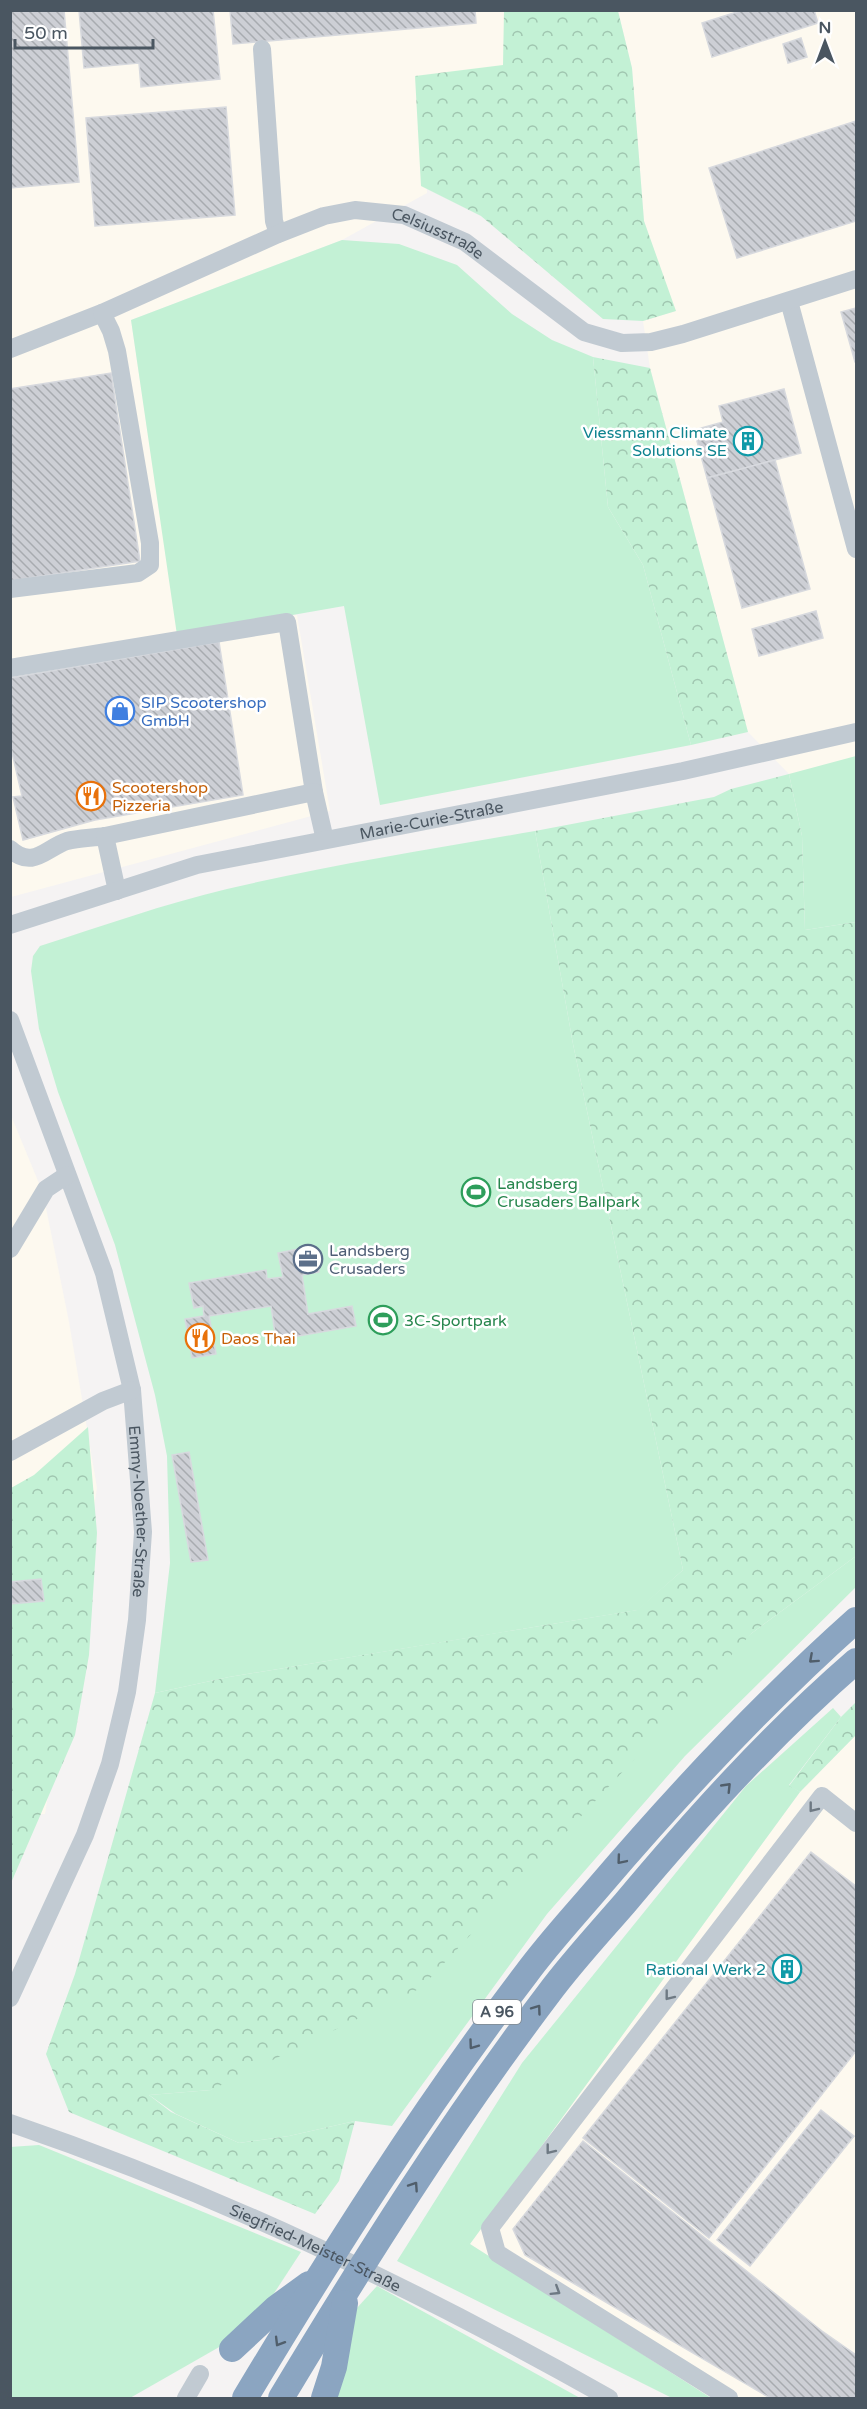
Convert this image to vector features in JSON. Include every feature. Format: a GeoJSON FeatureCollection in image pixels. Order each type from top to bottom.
{"type":"FeatureCollection","features":[{"type":"Feature","properties":{"kind":"highway","name":"A 96"},"geometry":{"type":"LineString","coordinates":[[245,2398],[354,2223],[470,2050],[528,1971],[659,1816],[723,1747],[809,1662],[856,1620]]}},
{"type":"Feature","properties":{"kind":"highway","name":"A 96"},"geometry":{"type":"LineString","coordinates":[[280,2398],[382,2235],[494,2068],[550,1990],[687,1830],[744,1769],[856,1661]]}},
{"type":"Feature","properties":{"kind":"highway"},"geometry":{"type":"LineString","coordinates":[[232,2349],[276,2308],[321,2274]]}},
{"type":"Feature","properties":{"kind":"highway"},"geometry":{"type":"LineString","coordinates":[[324,2398],[334,2367],[347,2291]]}},
{"type":"Feature","properties":{"kind":"street"},"geometry":{"type":"LineString","coordinates":[[262,49],[274,221],[278,234]]}},
{"type":"Feature","properties":{"kind":"street","name":"Celsiusstraße"},"geometry":{"type":"LineString","coordinates":[[10,349],[102,313],[278,234],[324,216],[355,210],[404,215],[465,242],[584,332],[622,343],[651,342],[856,279]]}},
{"type":"Feature","properties":{"kind":"street"},"geometry":{"type":"LineString","coordinates":[[789,301],[856,549]]}},
{"type":"Feature","properties":{"kind":"street"},"geometry":{"type":"LineString","coordinates":[[10,589],[138,573],[150,565],[150,543],[117,351],[102,313]]}},
{"type":"Feature","properties":{"kind":"street"},"geometry":{"type":"LineString","coordinates":[[10,668],[287,622],[314,792],[325,840]]}},
{"type":"Feature","properties":{"kind":"street","name":"Marie-Curie-Straße"},"geometry":{"type":"LineString","coordinates":[[10,925],[197,865],[683,771],[856,732]]}},
{"type":"Feature","properties":{"kind":"street"},"geometry":{"type":"LineString","coordinates":[[10,849],[18,856],[45,855],[52,848],[67,841],[105,836],[314,792]]}},
{"type":"Feature","properties":{"kind":"street"},"geometry":{"type":"LineString","coordinates":[[105,836],[117,891]]}},
{"type":"Feature","properties":{"kind":"street","name":"Emmy-Noether-Straße"},"geometry":{"type":"LineString","coordinates":[[10,1020],[104,1273],[132,1390],[143,1532],[137,1620],[127,1692],[110,1764],[85,1835],[10,1998]]}},
{"type":"Feature","properties":{"kind":"street"},"geometry":{"type":"LineString","coordinates":[[10,1249],[46,1189],[67,1175]]}},
{"type":"Feature","properties":{"kind":"street"},"geometry":{"type":"LineString","coordinates":[[10,1452],[103,1401],[132,1390]]}},
{"type":"Feature","properties":{"kind":"street"},"geometry":{"type":"LineString","coordinates":[[729,2398],[497,2253],[490,2228],[822,1796],[856,1823]]}},
{"type":"Feature","properties":{"kind":"street","name":"Siegfried-Meister-Straße"},"geometry":{"type":"LineString","coordinates":[[10,2123],[117,2161],[303,2239],[390,2280],[507,2340],[609,2398]]}},
{"type":"Feature","properties":{"kind":"street"},"geometry":{"type":"LineString","coordinates":[[186,2398],[200,2374]]}},
{"type":"Feature","properties":{"kind":"shaded area"},"geometry":{"type":"Polygon","coordinates":[[[11,11],[509,11],[508,69],[422,83],[427,193],[342,240],[131,320],[178,635],[297,615],[330,811],[11,897],[11,11]]]}},
{"type":"Feature","properties":{"kind":"shaded area"},"geometry":{"type":"Polygon","coordinates":[[[618,11],[856,11],[856,922],[789,774],[748,732],[650,368],[643,321],[675,311],[644,221],[632,68],[618,11]]]}},
{"type":"Feature","properties":{"kind":"shaded area"},"geometry":{"type":"Polygon","coordinates":[[[10,1113],[43,1193],[69,1322],[97,1488],[45,1814],[11,1816],[10,1113]]]}},
{"type":"Feature","properties":{"kind":"shaded area"},"geometry":{"type":"Polygon","coordinates":[[[856,1735],[856,2398],[711,2398],[470,2244],[800,1792],[856,1735]]]}},
{"type":"Feature","properties":{"kind":"green space"},"geometry":{"type":"Polygon","coordinates":[[[504,11],[618,11],[632,68],[644,221],[676,311],[643,321],[603,319],[481,216],[421,186],[415,76],[503,65],[504,11]]]}},
{"type":"Feature","properties":{"kind":"green space"},"geometry":{"type":"Polygon","coordinates":[[[342,240],[399,244],[457,265],[512,314],[552,340],[593,357],[608,507],[643,565],[691,745],[380,805],[344,606],[177,635],[131,320],[342,240]]]}},
{"type":"Feature","properties":{"kind":"green space"},"geometry":{"type":"Polygon","coordinates":[[[593,357],[650,368],[748,732],[691,745],[643,565],[608,507],[593,357]]]}},
{"type":"Feature","properties":{"kind":"green space"},"geometry":{"type":"Polygon","coordinates":[[[856,756],[856,922],[805,930],[802,836],[789,774],[856,756]]]}},
{"type":"Feature","properties":{"kind":"green space"},"geometry":{"type":"Polygon","coordinates":[[[789,774],[802,836],[805,930],[856,922],[856,1556],[752,1633],[421,1988],[211,2090],[149,2095],[171,2112],[239,2143],[289,2136],[355,2121],[339,2181],[315,2214],[69,2112],[46,2054],[75,1974],[155,1693],[229,1677],[637,1610],[683,1570],[573,1044],[535,831],[714,797],[731,789],[789,774]]]}},
{"type":"Feature","properties":{"kind":"green space","name":"3C-Sportpark"},"geometry":{"type":"Polygon","coordinates":[[[535,831],[573,1044],[683,1570],[638,1610],[229,1677],[155,1693],[170,1563],[167,1456],[155,1395],[115,1245],[58,1092],[39,1029],[31,971],[33,956],[40,946],[156,908],[227,889],[342,865],[535,831]]]}},
{"type":"Feature","properties":{"kind":"green space"},"geometry":{"type":"Polygon","coordinates":[[[88,1427],[97,1533],[89,1655],[75,1735],[11,1883],[11,1488],[34,1475],[88,1427]]]}},
{"type":"Feature","properties":{"kind":"green space"},"geometry":{"type":"Polygon","coordinates":[[[856,1556],[856,1587],[685,1756],[547,1914],[392,2126],[355,2121],[289,2136],[239,2143],[176,2114],[149,2095],[211,2090],[752,1633],[856,1556]]]}},
{"type":"Feature","properties":{"kind":"green space"},"geometry":{"type":"Polygon","coordinates":[[[856,1702],[856,1735],[800,1792],[789,1786],[841,1717],[856,1702]]]}},
{"type":"Feature","properties":{"kind":"green space"},"geometry":{"type":"Polygon","coordinates":[[[833,1708],[841,1717],[789,1785],[800,1792],[470,2244],[711,2398],[672,2398],[397,2261],[522,2063],[746,1786],[833,1708]]]}},
{"type":"Feature","properties":{"kind":"green space"},"geometry":{"type":"Polygon","coordinates":[[[39,2145],[301,2252],[269,2301],[221,2346],[130,2398],[11,2398],[10,2147],[39,2145]]]}},
{"type":"Feature","properties":{"kind":"green space"},"geometry":{"type":"Polygon","coordinates":[[[377,2286],[580,2398],[335,2398],[356,2309],[377,2286]]]}},
{"type":"Feature","properties":{"kind":"building"},"geometry":{"type":"Polygon","coordinates":[[[10,10],[64,10],[79,182],[10,188],[10,10]]]}},
{"type":"Feature","properties":{"kind":"building"},"geometry":{"type":"Polygon","coordinates":[[[79,10],[213,10],[220,79],[141,87],[139,63],[84,68],[79,10]]]}},
{"type":"Feature","properties":{"kind":"building"},"geometry":{"type":"Polygon","coordinates":[[[230,10],[475,10],[476,23],[233,44],[230,10]]]}},
{"type":"Feature","properties":{"kind":"building"},"geometry":{"type":"Polygon","coordinates":[[[743,10],[814,10],[818,23],[712,57],[702,23],[743,10]]]}},
{"type":"Feature","properties":{"kind":"building"},"geometry":{"type":"Polygon","coordinates":[[[801,38],[807,57],[788,63],[783,44],[801,38]]]}},
{"type":"Feature","properties":{"kind":"building"},"geometry":{"type":"Polygon","coordinates":[[[226,107],[235,215],[95,226],[86,118],[226,107]]]}},
{"type":"Feature","properties":{"kind":"building"},"geometry":{"type":"Polygon","coordinates":[[[856,121],[856,221],[737,258],[709,168],[856,121]]]}},
{"type":"Feature","properties":{"kind":"building"},"geometry":{"type":"Polygon","coordinates":[[[856,308],[856,362],[855,362],[841,312],[856,308]]]}},
{"type":"Feature","properties":{"kind":"building"},"geometry":{"type":"Polygon","coordinates":[[[111,373],[140,561],[10,581],[10,389],[111,373]]]}},
{"type":"Feature","properties":{"kind":"building","name":"Viessmann Climate Solutions SE"},"geometry":{"type":"Polygon","coordinates":[[[784,389],[801,453],[707,478],[694,430],[723,422],[719,406],[784,389]]]}},
{"type":"Feature","properties":{"kind":"building"},"geometry":{"type":"Polygon","coordinates":[[[775,460],[810,589],[742,608],[707,478],[775,460]]]}},
{"type":"Feature","properties":{"kind":"building"},"geometry":{"type":"Polygon","coordinates":[[[816,611],[823,638],[759,656],[752,629],[816,611]]]}},
{"type":"Feature","properties":{"kind":"building","name":"SIP Scootershop GmbH"},"geometry":{"type":"Polygon","coordinates":[[[219,642],[243,795],[95,820],[23,840],[13,797],[22,796],[10,744],[10,678],[219,642]]]}},
{"type":"Feature","properties":{"kind":"building"},"geometry":{"type":"Polygon","coordinates":[[[314,1246],[319,1272],[302,1275],[308,1314],[352,1306],[356,1326],[276,1340],[271,1306],[209,1316],[216,1354],[192,1358],[185,1319],[204,1316],[203,1306],[194,1308],[189,1283],[266,1270],[267,1279],[283,1277],[278,1253],[314,1246]]]}},
{"type":"Feature","properties":{"kind":"building"},"geometry":{"type":"Polygon","coordinates":[[[189,1452],[208,1560],[191,1562],[172,1455],[189,1452]]]}},
{"type":"Feature","properties":{"kind":"building"},"geometry":{"type":"Polygon","coordinates":[[[41,1579],[44,1601],[10,1604],[10,1582],[41,1579]]]}},
{"type":"Feature","properties":{"kind":"building","name":"Rational Werk 2"},"geometry":{"type":"Polygon","coordinates":[[[811,1852],[856,1886],[856,2051],[709,2238],[583,2138],[811,1852]]]}},
{"type":"Feature","properties":{"kind":"building"},"geometry":{"type":"Polygon","coordinates":[[[821,2110],[854,2136],[750,2266],[717,2240],[821,2110]]]}},
{"type":"Feature","properties":{"kind":"building"},"geometry":{"type":"Polygon","coordinates":[[[583,2141],[822,2331],[856,2355],[856,2398],[770,2398],[525,2255],[513,2229],[583,2141]]]}},
{"type":"Feature","properties":{"kind":"place","name":"Viessmann Climate Solutions SE"},"geometry":{"type":"Point","coordinates":[748,441]}},
{"type":"Feature","properties":{"kind":"place","name":"SIP Scootershop GmbH"},"geometry":{"type":"Point","coordinates":[120,711]}},
{"type":"Feature","properties":{"kind":"place","name":"Scootershop Pizzeria"},"geometry":{"type":"Point","coordinates":[91,796]}},
{"type":"Feature","properties":{"kind":"place","name":"Landsberg Crusaders Ballpark"},"geometry":{"type":"Point","coordinates":[476,1192]}},
{"type":"Feature","properties":{"kind":"place","name":"Landsberg Crusaders"},"geometry":{"type":"Point","coordinates":[308,1259]}},
{"type":"Feature","properties":{"kind":"place","name":"3C-Sportpark"},"geometry":{"type":"Point","coordinates":[383,1320]}},
{"type":"Feature","properties":{"kind":"place","name":"Daos Thai"},"geometry":{"type":"Point","coordinates":[200,1338]}},
{"type":"Feature","properties":{"kind":"place","name":"Rational Werk 2"},"geometry":{"type":"Point","coordinates":[787,1969]}}]}
